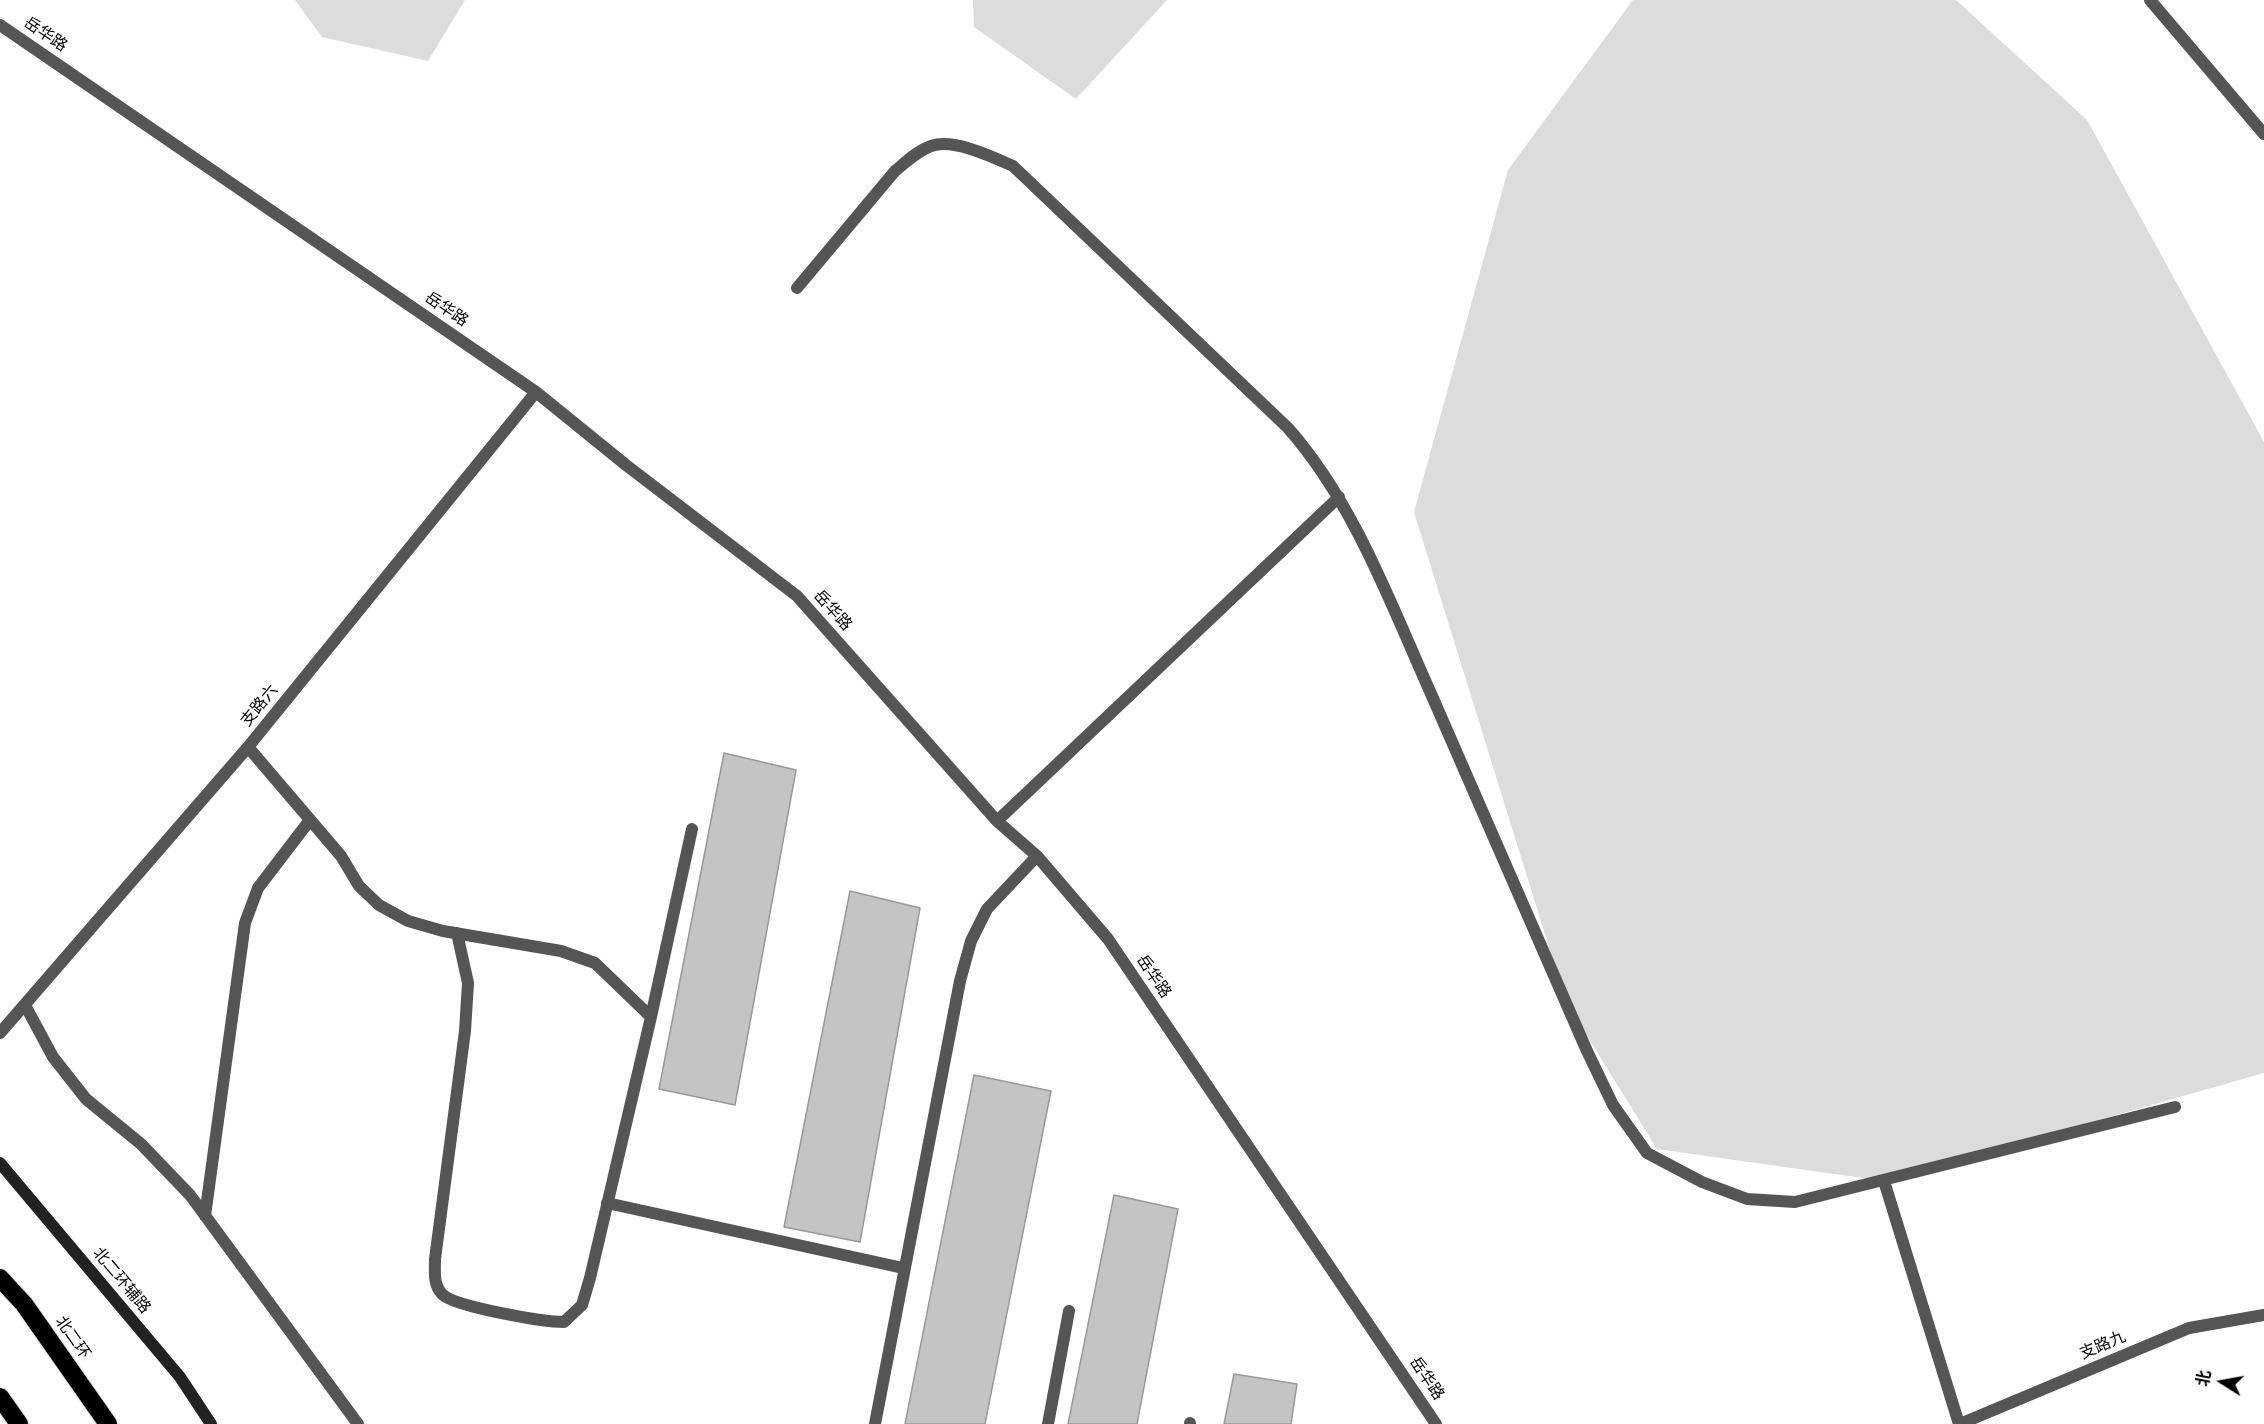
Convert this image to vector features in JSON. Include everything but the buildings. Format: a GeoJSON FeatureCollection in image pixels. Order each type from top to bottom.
{"type":"FeatureCollection","features":[{"type":"Feature","properties":{"kind":"highway","name":"北二环"},"geometry":{"type":"LineString","coordinates":[[0,1278],[24,1304],[108,1424]]}},
{"type":"Feature","properties":{"kind":"highway"},"geometry":{"type":"LineString","coordinates":[[0,1397],[20,1424]]}},
{"type":"Feature","properties":{"kind":"main road","name":"北二环辅路"},"geometry":{"type":"LineString","coordinates":[[0,1163],[180,1377],[211,1424]]}},
{"type":"Feature","properties":{"kind":"street"},"geometry":{"type":"LineString","coordinates":[[2150,0],[2264,134]]}},
{"type":"Feature","properties":{"kind":"street","name":"岳华路"},"geometry":{"type":"LineString","coordinates":[[0,25],[536,392],[626,465],[797,596],[997,821],[1036,856],[1108,939],[1436,1424]]}},
{"type":"Feature","properties":{"kind":"street"},"geometry":{"type":"LineString","coordinates":[[797,288],[895,171],[932,145],[972,149],[1013,166],[1288,428],[1308,450],[1339,497],[1387,594],[1587,1051],[1613,1105],[1647,1153],[1702,1182],[1747,1199],[1795,1202],[2175,1107]]}},
{"type":"Feature","properties":{"kind":"street","name":"支路六"},"geometry":{"type":"LineString","coordinates":[[0,1033],[248,747],[536,392]]}},
{"type":"Feature","properties":{"kind":"street"},"geometry":{"type":"LineString","coordinates":[[997,821],[1339,497]]}},
{"type":"Feature","properties":{"kind":"street"},"geometry":{"type":"LineString","coordinates":[[248,747],[341,856],[359,886],[379,904],[408,921],[457,933],[561,951],[595,963],[651,1017]]}},
{"type":"Feature","properties":{"kind":"street"},"geometry":{"type":"LineString","coordinates":[[206,1216],[245,923],[258,888],[310,820]]}},
{"type":"Feature","properties":{"kind":"street"},"geometry":{"type":"LineString","coordinates":[[457,933],[468,983],[465,1031],[435,1259],[435,1284],[444,1296],[461,1302],[543,1322],[564,1322],[582,1305],[651,1017],[692,829]]}},
{"type":"Feature","properties":{"kind":"street"},"geometry":{"type":"LineString","coordinates":[[875,1424],[903,1268],[960,981],[971,941],[987,909],[1036,856]]}},
{"type":"Feature","properties":{"kind":"street"},"geometry":{"type":"LineString","coordinates":[[25,1005],[53,1057],[86,1099],[141,1144],[190,1195],[357,1424]]}},
{"type":"Feature","properties":{"kind":"street"},"geometry":{"type":"LineString","coordinates":[[1884,1181],[1960,1424]]}},
{"type":"Feature","properties":{"kind":"street"},"geometry":{"type":"LineString","coordinates":[[607,1203],[903,1268]]}},
{"type":"Feature","properties":{"kind":"street"},"geometry":{"type":"LineString","coordinates":[[1048,1424],[1069,1311]]}},
{"type":"Feature","properties":{"kind":"street","name":"支路九"},"geometry":{"type":"LineString","coordinates":[[1960,1424],[2189,1328],[2264,1315]]}},
{"type":"Feature","properties":{"kind":"shaded area"},"geometry":{"type":"Polygon","coordinates":[[[295,0],[465,0],[428,61],[322,37],[295,0]]]}},
{"type":"Feature","properties":{"kind":"shaded area"},"geometry":{"type":"Polygon","coordinates":[[[973,0],[1167,0],[1076,99],[974,27],[973,0]]]}},
{"type":"Feature","properties":{"kind":"shaded area"},"geometry":{"type":"Polygon","coordinates":[[[1633,0],[1956,0],[2087,120],[2264,442],[2264,1073],[1884,1181],[1657,1149],[1566,1002],[1414,512],[1508,170],[1633,0]]]}}]}
